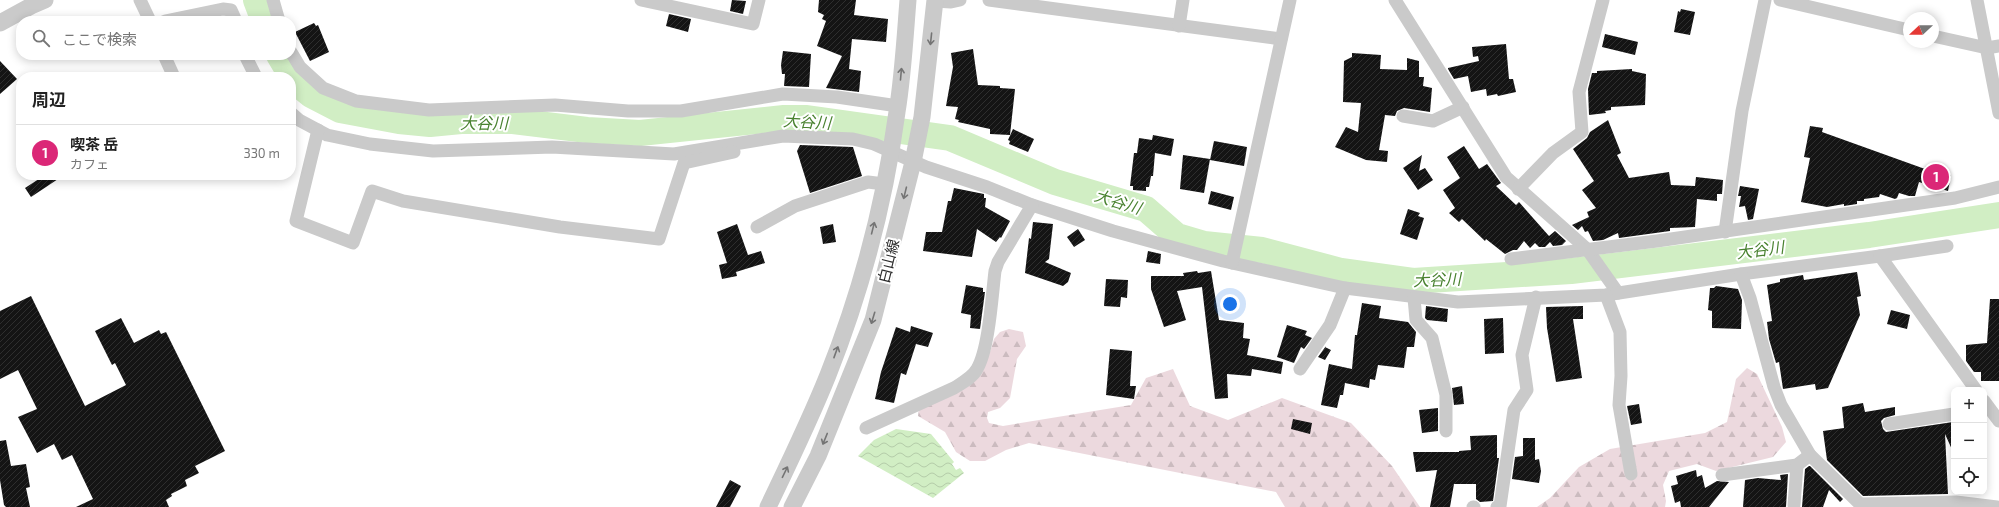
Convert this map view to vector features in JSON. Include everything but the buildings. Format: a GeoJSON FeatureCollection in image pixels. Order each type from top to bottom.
{"type":"FeatureCollection","features":[{"type":"Feature","properties":{"kind":"street"},"geometry":{"type":"LineString","coordinates":[[1,19],[46,0]]}},
{"type":"Feature","properties":{"kind":"street"},"geometry":{"type":"LineString","coordinates":[[140,0],[148,16]]}},
{"type":"Feature","properties":{"kind":"street"},"geometry":{"type":"LineString","coordinates":[[273,0],[277,16]]}},
{"type":"Feature","properties":{"kind":"street"},"geometry":{"type":"LineString","coordinates":[[641,0],[753,24],[759,0]]}},
{"type":"Feature","properties":{"kind":"street","name":"白山線"},"geometry":{"type":"LineString","coordinates":[[768,507],[798,446],[828,374],[862,274],[884,184],[898,110],[908,0]]}},
{"type":"Feature","properties":{"kind":"street"},"geometry":{"type":"LineString","coordinates":[[934,0],[952,2],[960,0]]}},
{"type":"Feature","properties":{"kind":"street","name":"白山線"},"geometry":{"type":"LineString","coordinates":[[792,507],[818,456],[873,320],[914,158],[921,121],[934,0]]}},
{"type":"Feature","properties":{"kind":"street"},"geometry":{"type":"LineString","coordinates":[[990,0],[1281,40]]}},
{"type":"Feature","properties":{"kind":"street"},"geometry":{"type":"LineString","coordinates":[[1179,26],[1183,0]]}},
{"type":"Feature","properties":{"kind":"street"},"geometry":{"type":"LineString","coordinates":[[1233,260],[1290,0]]}},
{"type":"Feature","properties":{"kind":"street"},"geometry":{"type":"LineString","coordinates":[[1395,0],[1506,177],[1588,251],[1612,292],[1620,332],[1622,376],[1619,405],[1631,474]]}},
{"type":"Feature","properties":{"kind":"street"},"geometry":{"type":"LineString","coordinates":[[1518,189],[1553,153],[1582,132],[1579,92],[1603,0]]}},
{"type":"Feature","properties":{"kind":"street"},"geometry":{"type":"LineString","coordinates":[[1725,232],[1742,111],[1766,0]]}},
{"type":"Feature","properties":{"kind":"street"},"geometry":{"type":"LineString","coordinates":[[1780,0],[1903,29]]}},
{"type":"Feature","properties":{"kind":"street"},"geometry":{"type":"LineString","coordinates":[[1977,0],[1993,47],[1999,113]]}},
{"type":"Feature","properties":{"kind":"street"},"geometry":{"type":"LineString","coordinates":[[190,16],[224,9],[231,10],[234,16]]}},
{"type":"Feature","properties":{"kind":"street"},"geometry":{"type":"LineString","coordinates":[[1939,37],[1993,47]]}},
{"type":"Feature","properties":{"kind":"street"},"geometry":{"type":"LineString","coordinates":[[166,60],[172,72]]}},
{"type":"Feature","properties":{"kind":"street"},"geometry":{"type":"LineString","coordinates":[[248,60],[254,72]]}},
{"type":"Feature","properties":{"kind":"street"},"geometry":{"type":"LineString","coordinates":[[296,60],[300,67],[323,88],[356,101],[429,110],[555,105],[628,111],[681,111],[783,94],[837,97],[898,110]]}},
{"type":"Feature","properties":{"kind":"street"},"geometry":{"type":"LineString","coordinates":[[1403,116],[1433,121],[1463,108]]}},
{"type":"Feature","properties":{"kind":"street"},"geometry":{"type":"LineString","coordinates":[[296,117],[327,135],[370,144],[432,151],[552,147],[674,154],[750,140],[782,136],[853,139],[891,149],[1032,205],[1112,231],[1345,288],[1414,298],[1458,302],[1612,292],[1947,246]]}},
{"type":"Feature","properties":{"kind":"street"},"geometry":{"type":"LineString","coordinates":[[318,130],[296,221],[353,242],[372,191],[403,201],[560,227],[659,239],[684,163],[734,152],[750,140]]}},
{"type":"Feature","properties":{"kind":"street"},"geometry":{"type":"LineString","coordinates":[[756,227],[795,206],[868,182],[884,184]]}},
{"type":"Feature","properties":{"kind":"street"},"geometry":{"type":"LineString","coordinates":[[1511,259],[1588,251],[1725,232],[1955,198],[1999,187]]}},
{"type":"Feature","properties":{"kind":"street"},"geometry":{"type":"LineString","coordinates":[[866,428],[954,388],[964,382],[977,369],[984,350],[996,266],[1032,205]]}},
{"type":"Feature","properties":{"kind":"street"},"geometry":{"type":"LineString","coordinates":[[1880,256],[1974,387]]}},
{"type":"Feature","properties":{"kind":"street"},"geometry":{"type":"LineString","coordinates":[[1741,274],[1750,298],[1774,387],[1781,405],[1810,455],[1860,504],[1956,502],[1997,507]]}},
{"type":"Feature","properties":{"kind":"street"},"geometry":{"type":"LineString","coordinates":[[1300,369],[1330,325],[1345,288]]}},
{"type":"Feature","properties":{"kind":"street"},"geometry":{"type":"LineString","coordinates":[[1497,507],[1500,506],[1514,410],[1527,390],[1522,355],[1536,297]]}},
{"type":"Feature","properties":{"kind":"street"},"geometry":{"type":"LineString","coordinates":[[1414,298],[1416,320],[1432,338],[1446,395],[1446,431]]}},
{"type":"Feature","properties":{"kind":"street"},"geometry":{"type":"LineString","coordinates":[[1987,407],[1999,422]]}},
{"type":"Feature","properties":{"kind":"street"},"geometry":{"type":"LineString","coordinates":[[1889,424],[1951,414]]}},
{"type":"Feature","properties":{"kind":"street"},"geometry":{"type":"LineString","coordinates":[[1722,475],[1797,465],[1810,455]]}},
{"type":"Feature","properties":{"kind":"street"},"geometry":{"type":"LineString","coordinates":[[1794,505],[1797,465]]}},
{"type":"Feature","properties":{"kind":"green space"},"geometry":{"type":"Polygon","coordinates":[[[1009,329],[1023,332],[1026,346],[1017,359],[1010,398],[1000,408],[988,412],[987,418],[989,423],[1003,426],[1131,405],[1146,378],[1173,369],[1190,406],[1228,420],[1282,398],[1351,423],[1392,466],[1420,507],[1285,507],[1276,492],[1029,443],[1006,450],[985,461],[970,461],[956,452],[945,432],[918,416],[919,409],[954,392],[990,352],[994,339],[1000,332],[1009,329]]]}},
{"type":"Feature","properties":{"kind":"green space"},"geometry":{"type":"Polygon","coordinates":[[[1747,368],[1757,374],[1782,427],[1786,442],[1773,457],[1716,471],[1697,464],[1669,471],[1663,485],[1666,501],[1665,507],[1537,507],[1550,498],[1579,467],[1610,449],[1705,433],[1727,422],[1736,379],[1747,368]]]}},
{"type":"Feature","properties":{"kind":"water"},"geometry":{"type":"Polygon","coordinates":[[[896,429],[931,434],[954,462],[952,464],[956,470],[960,468],[964,473],[933,498],[858,456],[874,440],[896,429]]]}},
{"type":"Feature","properties":{"kind":"waterway","name":"大谷川"},"geometry":{"type":"LineString","coordinates":[[256,0],[262,16]]}},
{"type":"Feature","properties":{"kind":"waterway","name":"大谷川"},"geometry":{"type":"LineString","coordinates":[[282,60],[289,72]]}},
{"type":"Feature","properties":{"kind":"waterway","name":"大谷川"},"geometry":{"type":"LineString","coordinates":[[296,83],[311,95],[340,110],[399,121],[430,124],[461,121],[513,121],[587,130],[640,133],[784,118],[807,118],[950,138],[1055,182],[1146,209],[1177,236],[1204,244],[1262,250],[1341,271],[1413,281],[1571,271],[1869,235],[1999,215]]}},
{"type":"Feature","properties":{"kind":"place","name":"喫茶 岳"},"geometry":{"type":"Point","coordinates":[1936,177]}}]}
